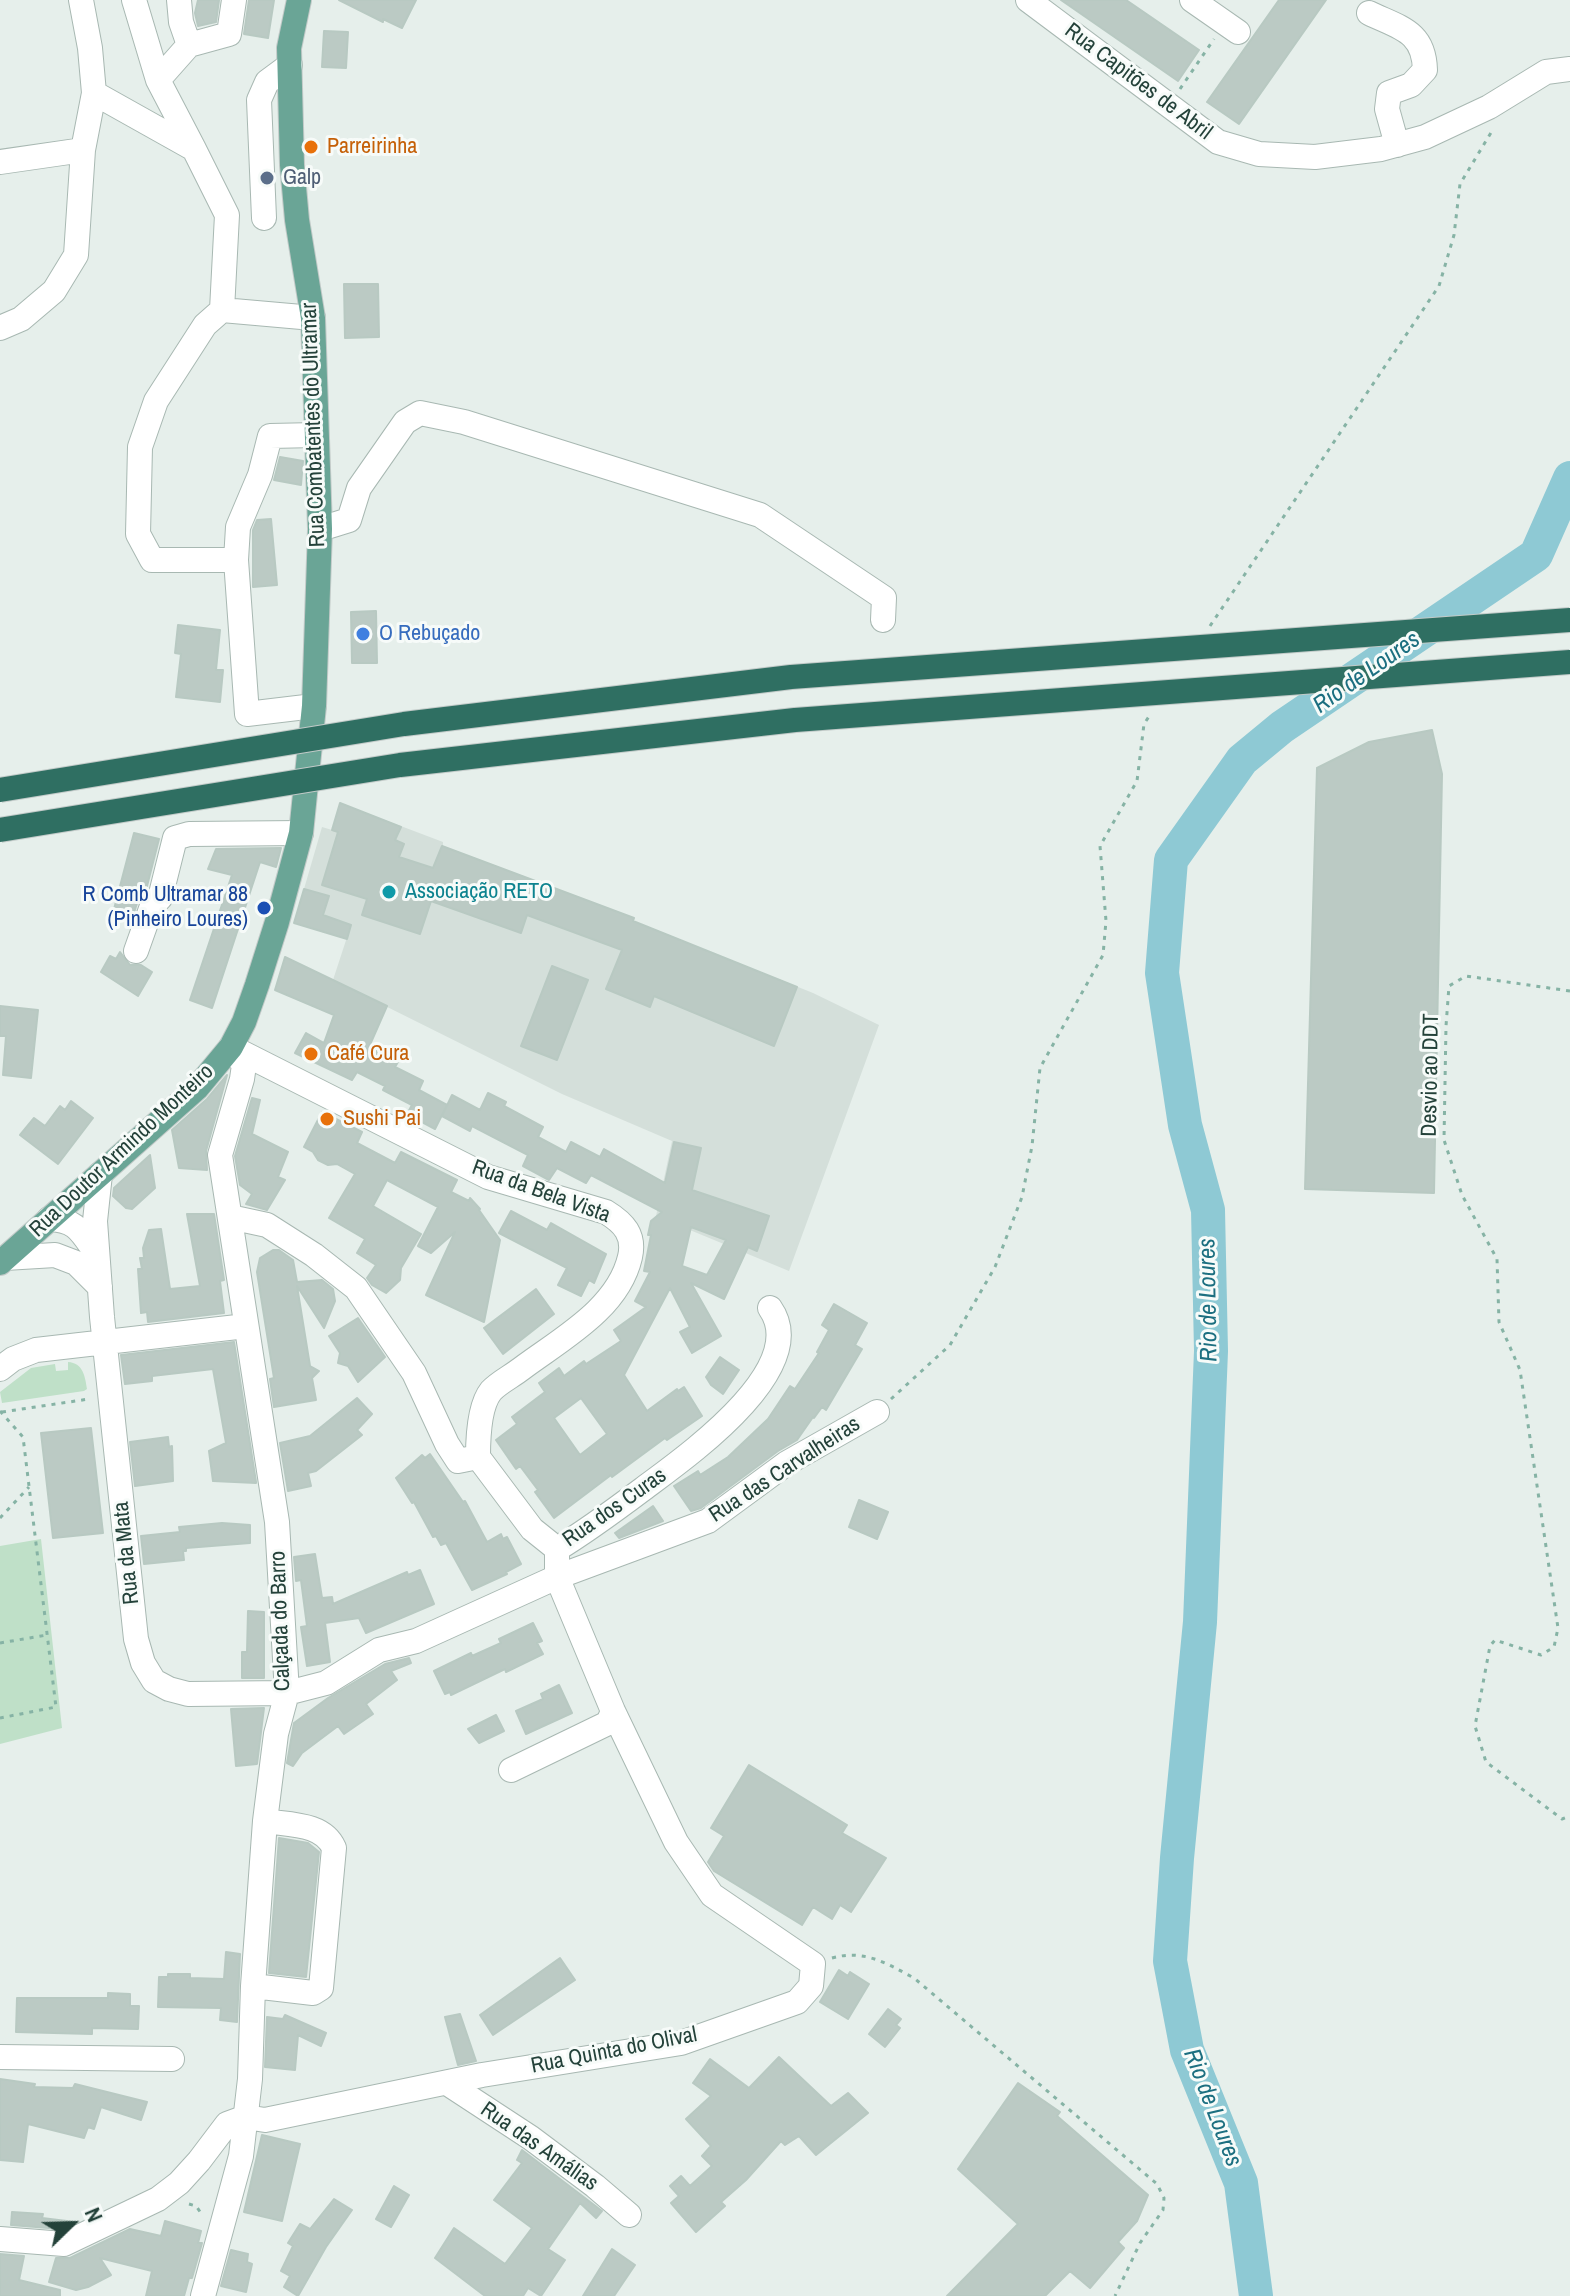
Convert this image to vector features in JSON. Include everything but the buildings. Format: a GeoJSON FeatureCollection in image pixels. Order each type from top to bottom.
{"type":"FeatureCollection","features":[{"type":"Feature","properties":{"kind":"highway"},"geometry":{"type":"LineString","coordinates":[[0,790],[404,724],[791,677],[1570,620]]}},
{"type":"Feature","properties":{"kind":"highway"},"geometry":{"type":"LineString","coordinates":[[0,830],[400,765],[795,720],[1570,662]]}},
{"type":"Feature","properties":{"kind":"main road","name":"Rua Combatentes do Ultramar"},"geometry":{"type":"LineString","coordinates":[[299,0],[289,48],[292,165],[297,220],[313,318],[320,529],[314,706],[308,756]]}},
{"type":"Feature","properties":{"kind":"main road","name":"Rua Doutor Armindo Monteiro"},"geometry":{"type":"LineString","coordinates":[[2,1260],[197,1088],[231,1047],[257,985],[301,833],[308,756]]}},
{"type":"Feature","properties":{"kind":"street"},"geometry":{"type":"LineString","coordinates":[[0,328],[21,319],[54,291],[76,255],[83,150],[94,93],[81,0]]}},
{"type":"Feature","properties":{"kind":"street"},"geometry":{"type":"LineString","coordinates":[[134,0],[157,76],[227,215],[222,310],[205,325],[156,401],[140,447],[138,534],[152,560],[236,560]]}},
{"type":"Feature","properties":{"kind":"street"},"geometry":{"type":"LineString","coordinates":[[179,0],[181,22],[189,45]]}},
{"type":"Feature","properties":{"kind":"street"},"geometry":{"type":"LineString","coordinates":[[157,76],[189,45],[229,34],[234,0]]}},
{"type":"Feature","properties":{"kind":"street","name":"Rua Capitões de Abril"},"geometry":{"type":"LineString","coordinates":[[1028,0],[1218,142],[1259,154],[1315,157],[1397,145],[1425,137],[1489,107],[1546,72],[1566,69]]}},
{"type":"Feature","properties":{"kind":"street"},"geometry":{"type":"LineString","coordinates":[[1192,0],[1232,28]]}},
{"type":"Feature","properties":{"kind":"street"},"geometry":{"type":"LineString","coordinates":[[1369,13],[1415,35],[1424,54],[1425,70],[1411,85],[1389,93],[1387,109],[1397,145]]}},
{"type":"Feature","properties":{"kind":"street"},"geometry":{"type":"LineString","coordinates":[[264,218],[259,100],[267,82],[290,65]]}},
{"type":"Feature","properties":{"kind":"street"},"geometry":{"type":"LineString","coordinates":[[94,93],[194,149]]}},
{"type":"Feature","properties":{"kind":"street"},"geometry":{"type":"LineString","coordinates":[[0,162],[83,150]]}},
{"type":"Feature","properties":{"kind":"street"},"geometry":{"type":"LineString","coordinates":[[227,215],[297,220]]}},
{"type":"Feature","properties":{"kind":"street"},"geometry":{"type":"LineString","coordinates":[[222,310],[313,318]]}},
{"type":"Feature","properties":{"kind":"street"},"geometry":{"type":"LineString","coordinates":[[320,529],[349,520],[359,488],[405,422],[420,413],[464,422],[760,515],[884,598],[883,620]]}},
{"type":"Feature","properties":{"kind":"street"},"geometry":{"type":"LineString","coordinates":[[314,706],[247,714],[236,560],[238,527],[260,475],[270,436],[316,435]]}},
{"type":"Feature","properties":{"kind":"street"},"geometry":{"type":"LineString","coordinates":[[136,951],[152,906],[160,898],[175,838],[189,834],[301,833]]}},
{"type":"Feature","properties":{"kind":"street","name":"Calçada do Barro"},"geometry":{"type":"LineString","coordinates":[[203,2296],[241,2156],[250,2079],[253,1986],[265,1821],[276,1734],[287,1693],[277,1522],[220,1155],[244,1065],[231,1047]]}},
{"type":"Feature","properties":{"kind":"street","name":"Rua da Bela Vista"},"geometry":{"type":"LineString","coordinates":[[231,1047],[488,1177],[606,1212],[620,1220],[630,1232],[631,1251],[625,1277],[594,1315],[490,1392],[478,1429],[478,1457]]}},
{"type":"Feature","properties":{"kind":"street","name":"Rua da Mata"},"geometry":{"type":"LineString","coordinates":[[100,1174],[95,1221],[104,1343],[136,1639],[143,1663],[154,1681],[188,1694],[287,1693]]}},
{"type":"Feature","properties":{"kind":"street"},"geometry":{"type":"LineString","coordinates":[[230,1217],[267,1225],[314,1255],[356,1288],[414,1373],[458,1461],[478,1457]]}},
{"type":"Feature","properties":{"kind":"street"},"geometry":{"type":"LineString","coordinates":[[49,1219],[66,1220],[77,1227],[98,1255]]}},
{"type":"Feature","properties":{"kind":"street"},"geometry":{"type":"LineString","coordinates":[[2,1260],[55,1255],[76,1263],[100,1287]]}},
{"type":"Feature","properties":{"kind":"street","name":"Rua dos Curas"},"geometry":{"type":"LineString","coordinates":[[478,1457],[532,1529],[557,1549],[586,1533],[733,1417],[763,1379],[775,1355],[778,1326],[770,1308]]}},
{"type":"Feature","properties":{"kind":"street"},"geometry":{"type":"LineString","coordinates":[[0,1369],[13,1359],[36,1350],[246,1326]]}},
{"type":"Feature","properties":{"kind":"street","name":"Rua das Carvalheiras"},"geometry":{"type":"LineString","coordinates":[[287,1693],[326,1683],[379,1650],[416,1641],[557,1577],[708,1521],[787,1463],[877,1412]]}},
{"type":"Feature","properties":{"kind":"street"},"geometry":{"type":"LineString","coordinates":[[557,1549],[557,1577],[613,1711],[676,1842],[712,1895],[813,1964]]}},
{"type":"Feature","properties":{"kind":"street"},"geometry":{"type":"LineString","coordinates":[[511,1770],[608,1723],[613,1711]]}},
{"type":"Feature","properties":{"kind":"street"},"geometry":{"type":"LineString","coordinates":[[253,1986],[313,1993],[321,1988],[334,1848],[330,1838],[317,1829],[265,1821]]}},
{"type":"Feature","properties":{"kind":"street","name":"Rua Quinta do Olival"},"geometry":{"type":"LineString","coordinates":[[246,2117],[265,2120],[447,2083],[681,2043],[797,2002],[811,1986],[813,1964]]}},
{"type":"Feature","properties":{"kind":"street"},"geometry":{"type":"LineString","coordinates":[[0,2057],[172,2059]]}},
{"type":"Feature","properties":{"kind":"street","name":"Rua das Amálias"},"geometry":{"type":"LineString","coordinates":[[447,2083],[531,2138],[629,2215]]}},
{"type":"Feature","properties":{"kind":"street"},"geometry":{"type":"LineString","coordinates":[[0,2239],[64,2244],[158,2199],[179,2183],[227,2124],[246,2117]]}},
{"type":"Feature","properties":{"kind":"path"},"geometry":{"type":"LineString","coordinates":[[1169,106],[1232,28]]}},
{"type":"Feature","properties":{"kind":"path"},"geometry":{"type":"LineString","coordinates":[[1202,637],[1439,286],[1454,235],[1460,184],[1493,130],[1489,107]]}},
{"type":"Feature","properties":{"kind":"path"},"geometry":{"type":"LineString","coordinates":[[877,1412],[950,1345],[995,1267],[1022,1197],[1032,1146],[1040,1068],[1103,955],[1106,921],[1100,846],[1137,781],[1144,724],[1152,711]]}},
{"type":"Feature","properties":{"kind":"path","name":"Desvio ao DDT"},"geometry":{"type":"LineString","coordinates":[[1570,991],[1466,976],[1449,986],[1444,1140],[1462,1195],[1497,1259],[1499,1322],[1520,1370],[1558,1628],[1554,1647],[1541,1655],[1495,1640],[1490,1646],[1475,1726],[1486,1762],[1562,1819],[1570,1816]]}},
{"type":"Feature","properties":{"kind":"path"},"geometry":{"type":"LineString","coordinates":[[1,1411],[92,1399],[90,1377],[109,1375]]}},
{"type":"Feature","properties":{"kind":"path"},"geometry":{"type":"LineString","coordinates":[[0,1718],[56,1707],[23,1437],[1,1411]]}},
{"type":"Feature","properties":{"kind":"path"},"geometry":{"type":"LineString","coordinates":[[0,1518],[29,1487]]}},
{"type":"Feature","properties":{"kind":"path"},"geometry":{"type":"LineString","coordinates":[[0,1643],[47,1635]]}},
{"type":"Feature","properties":{"kind":"path"},"geometry":{"type":"LineString","coordinates":[[813,1964],[845,1955],[874,1957],[914,1978],[1157,2184],[1164,2198],[1163,2210],[1140,2243],[1115,2296]]}},
{"type":"Feature","properties":{"kind":"path"},"geometry":{"type":"LineString","coordinates":[[158,2199],[196,2206],[201,2210],[203,2234],[219,2238]]}},
{"type":"Feature","properties":{"kind":"shaded area"},"geometry":{"type":"Polygon","coordinates":[[[340,803],[443,842],[443,846],[634,918],[634,921],[813,993],[879,1025],[789,1271],[656,1216],[672,1141],[562,1094],[333,980],[351,925],[323,915],[329,896],[304,889],[322,827],[332,830],[340,803]]]}},
{"type":"Feature","properties":{"kind":"green space"},"geometry":{"type":"Polygon","coordinates":[[[68,1362],[82,1371],[87,1389],[84,1391],[2,1403],[0,1392],[31,1368],[55,1364],[56,1371],[68,1370],[68,1362]]]}},
{"type":"Feature","properties":{"kind":"green space"},"geometry":{"type":"Polygon","coordinates":[[[41,1539],[62,1728],[0,1744],[0,1546],[41,1539]]]}},
{"type":"Feature","properties":{"kind":"waterway","name":"Rio de Loures"},"geometry":{"type":"LineString","coordinates":[[1256,2296],[1241,2183],[1187,2050],[1170,1961],[1200,1622],[1211,1351],[1208,1210],[1185,1125],[1162,973],[1171,860],[1242,760],[1282,727],[1536,555],[1570,478]]}},
{"type":"Feature","properties":{"kind":"place","name":"Parreirinha"},"geometry":{"type":"Point","coordinates":[311,147]}},
{"type":"Feature","properties":{"kind":"place","name":"Galp"},"geometry":{"type":"Point","coordinates":[267,178]}},
{"type":"Feature","properties":{"kind":"place","name":"O Rebuçado"},"geometry":{"type":"Point","coordinates":[363,634]}},
{"type":"Feature","properties":{"kind":"place","name":"Associação RETO"},"geometry":{"type":"Point","coordinates":[389,892]}},
{"type":"Feature","properties":{"kind":"place","name":"R Comb Ultramar 88 (Pinheiro Loures)"},"geometry":{"type":"Point","coordinates":[264,908]}},
{"type":"Feature","properties":{"kind":"place","name":"Café Cura"},"geometry":{"type":"Point","coordinates":[311,1054]}},
{"type":"Feature","properties":{"kind":"place","name":"Sushi Pai"},"geometry":{"type":"Point","coordinates":[327,1119]}}]}
